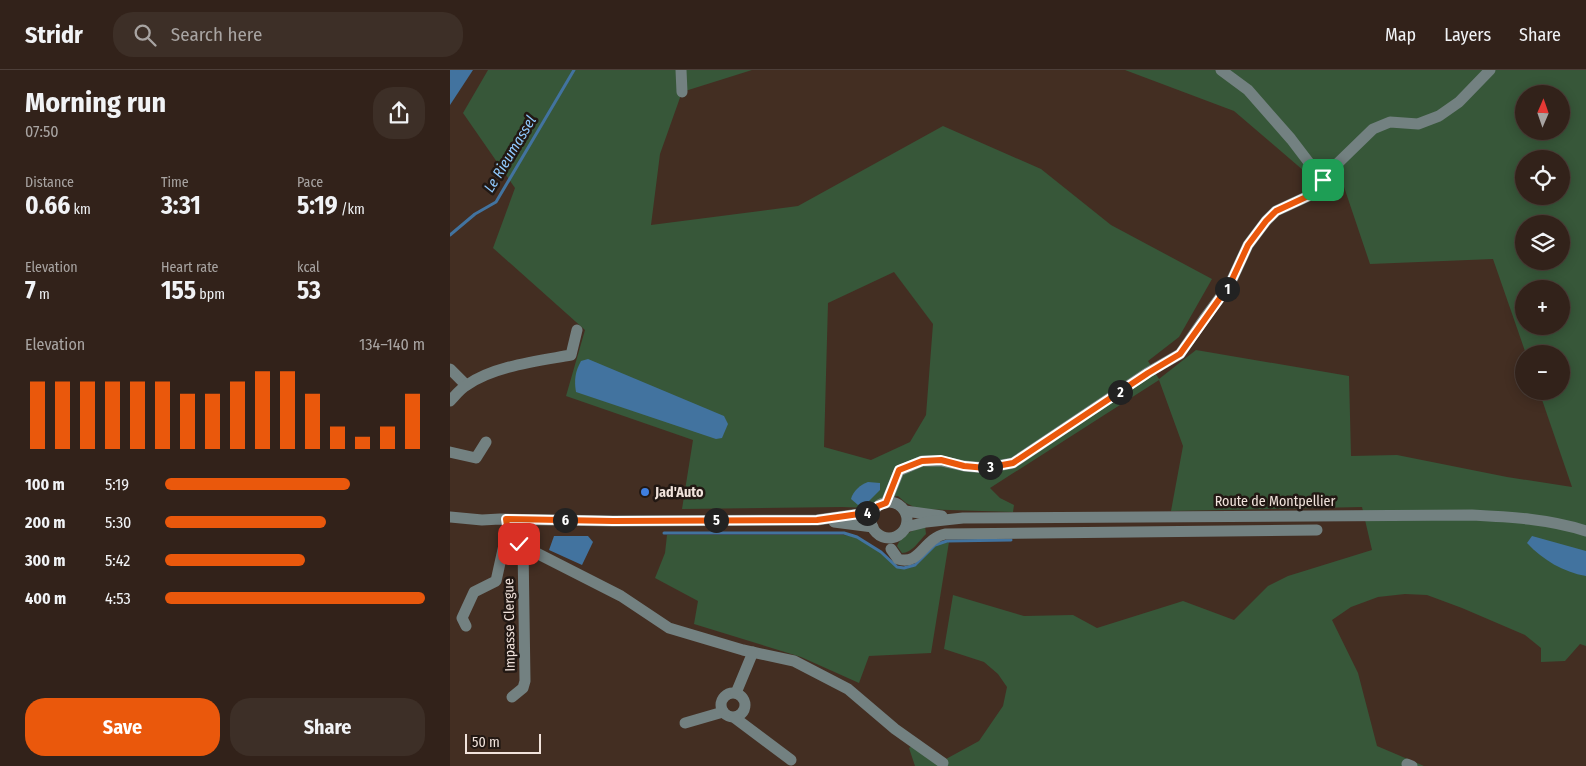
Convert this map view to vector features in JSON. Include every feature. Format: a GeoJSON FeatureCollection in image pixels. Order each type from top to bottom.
{"type":"FeatureCollection","features":[{"type":"Feature","properties":{"kind":"street"},"geometry":{"type":"LineString","coordinates":[[681,70],[682,92]]}},
{"type":"Feature","properties":{"kind":"street"},"geometry":{"type":"LineString","coordinates":[[1221,70],[1248,90],[1291,139],[1323,180]]}},
{"type":"Feature","properties":{"kind":"street"},"geometry":{"type":"LineString","coordinates":[[890,503],[891,489],[899,470],[922,461],[941,460],[964,466],[986,468],[1013,463],[1148,373],[1180,354],[1230,284],[1248,245],[1276,211],[1317,192],[1323,180],[1373,129],[1390,122],[1418,124],[1439,116],[1459,102],[1490,70]]}},
{"type":"Feature","properties":{"kind":"street"},"geometry":{"type":"LineString","coordinates":[[450,401],[466,385],[506,368],[571,355],[577,330]]}},
{"type":"Feature","properties":{"kind":"street"},"geometry":{"type":"LineString","coordinates":[[450,369],[466,385]]}},
{"type":"Feature","properties":{"kind":"street"},"geometry":{"type":"LineString","coordinates":[[450,452],[476,458],[486,442]]}},
{"type":"Feature","properties":{"kind":"street","name":"Route de Montpellier"},"geometry":{"type":"LineString","coordinates":[[450,517],[482,520],[604,521],[817,520],[873,512],[878,506],[890,503],[905,511],[963,518]]}},
{"type":"Feature","properties":{"kind":"street","name":"Route de Montpellier"},"geometry":{"type":"LineString","coordinates":[[450,509],[503,519]]}},
{"type":"Feature","properties":{"kind":"street"},"geometry":{"type":"LineString","coordinates":[[905,511],[906,527]]}},
{"type":"Feature","properties":{"kind":"street"},"geometry":{"type":"LineString","coordinates":[[873,512],[873,528]]}},
{"type":"Feature","properties":{"kind":"street","name":"Route de Montpellier"},"geometry":{"type":"LineString","coordinates":[[817,520],[873,528],[880,536],[890,538],[900,535],[906,527],[926,522],[963,518],[1472,515],[1521,518],[1586,531]]}},
{"type":"Feature","properties":{"kind":"street"},"geometry":{"type":"LineString","coordinates":[[503,519],[509,539],[621,596],[669,628],[753,652],[794,661],[848,689],[895,729],[943,763]]}},
{"type":"Feature","properties":{"kind":"street"},"geometry":{"type":"LineString","coordinates":[[891,549],[898,559],[910,560],[931,540],[945,534],[1317,530]]}},
{"type":"Feature","properties":{"kind":"street","name":"Impasse Clergue"},"geometry":{"type":"LineString","coordinates":[[466,626],[462,618],[474,592],[496,581],[504,545],[509,539]]}},
{"type":"Feature","properties":{"kind":"street","name":"Impasse Clergue"},"geometry":{"type":"LineString","coordinates":[[512,697],[523,688],[525,681],[524,546]]}},
{"type":"Feature","properties":{"kind":"street"},"geometry":{"type":"LineString","coordinates":[[736,694],[753,652]]}},
{"type":"Feature","properties":{"kind":"street"},"geometry":{"type":"LineString","coordinates":[[734,718],[742,714],[745,706],[743,698],[736,694],[729,694],[723,698],[720,705],[723,712],[791,760]]}},
{"type":"Feature","properties":{"kind":"street"},"geometry":{"type":"LineString","coordinates":[[685,724],[723,712]]}},
{"type":"Feature","properties":{"kind":"green space"},"geometry":{"type":"Polygon","coordinates":[[[488,70],[752,70],[682,92],[660,154],[651,225],[798,206],[943,126],[1041,169],[1111,225],[1212,279],[1179,337],[1148,361],[1159,379],[1196,350],[1349,376],[1351,456],[1397,455],[1507,477],[1572,487],[1542,400],[1570,400],[1570,345],[1523,345],[1519,335],[1570,335],[1570,280],[1515,280],[1515,322],[1493,259],[1370,264],[1342,181],[1311,177],[1234,111],[1125,70],[1586,70],[1586,646],[1580,644],[1565,661],[1541,662],[1541,648],[1525,635],[1427,595],[1405,594],[1378,597],[1351,607],[1332,620],[1358,673],[1377,746],[1424,766],[915,766],[909,748],[919,741],[946,759],[979,741],[1003,706],[1007,687],[998,674],[984,662],[944,649],[953,595],[1024,616],[1073,615],[1097,628],[1183,601],[1234,620],[1268,586],[1288,576],[1372,550],[1362,507],[1171,511],[1183,446],[1159,380],[990,488],[1000,498],[1014,505],[1013,512],[918,509],[906,503],[898,496],[882,498],[869,508],[682,509],[693,440],[566,396],[585,330],[493,248],[515,188],[463,113],[488,70]],[[894,272],[828,303],[824,447],[871,460],[910,442],[926,415],[933,324],[894,272]]]}},
{"type":"Feature","properties":{"kind":"green space"},"geometry":{"type":"Polygon","coordinates":[[[925,526],[926,534],[912,549],[902,553],[897,546],[902,538],[912,531],[925,526]]]}},
{"type":"Feature","properties":{"kind":"green space"},"geometry":{"type":"Polygon","coordinates":[[[667,535],[844,535],[857,537],[883,554],[901,569],[917,565],[936,545],[949,542],[931,653],[869,656],[859,683],[801,657],[694,624],[698,601],[655,578],[665,553],[667,535]]]}},
{"type":"Feature","properties":{"kind":"water"},"geometry":{"type":"Polygon","coordinates":[[[450,70],[473,70],[450,105],[450,70]]]}},
{"type":"Feature","properties":{"kind":"water"},"geometry":{"type":"Polygon","coordinates":[[[588,359],[724,416],[728,424],[722,438],[716,439],[576,392],[575,380],[577,369],[581,361],[588,359]]]}},
{"type":"Feature","properties":{"kind":"water"},"geometry":{"type":"Polygon","coordinates":[[[868,482],[880,483],[880,490],[868,502],[858,505],[851,499],[853,493],[868,482]]]}},
{"type":"Feature","properties":{"kind":"water"},"geometry":{"type":"Polygon","coordinates":[[[554,536],[588,536],[593,542],[582,565],[549,550],[554,536]]]}},
{"type":"Feature","properties":{"kind":"water"},"geometry":{"type":"Polygon","coordinates":[[[1532,536],[1586,551],[1586,576],[1561,568],[1540,555],[1527,543],[1532,536]]]}},
{"type":"Feature","properties":{"kind":"waterway","name":"Le Rieumassel"},"geometry":{"type":"LineString","coordinates":[[450,235],[475,214],[496,202],[574,70]]}},
{"type":"Feature","properties":{"kind":"waterway"},"geometry":{"type":"LineString","coordinates":[[664,533],[844,533],[857,537],[881,552],[897,567],[904,568],[915,565],[935,545],[947,541],[1011,540]]}},
{"type":"Feature","properties":{"kind":"place","name":"Jad'Auto"},"geometry":{"type":"Point","coordinates":[645,492]}},
{"type":"Feature","properties":{"kind":"route"},"geometry":{"type":"LineString","coordinates":[[519,544],[509,539],[506,519],[613,521],[817,520],[873,512],[878,506],[886,503],[899,470],[922,461],[941,460],[964,466],[986,468],[1013,463],[1148,373],[1180,354],[1230,284],[1248,245],[1266,221],[1276,211],[1317,192],[1323,180]]}}]}
